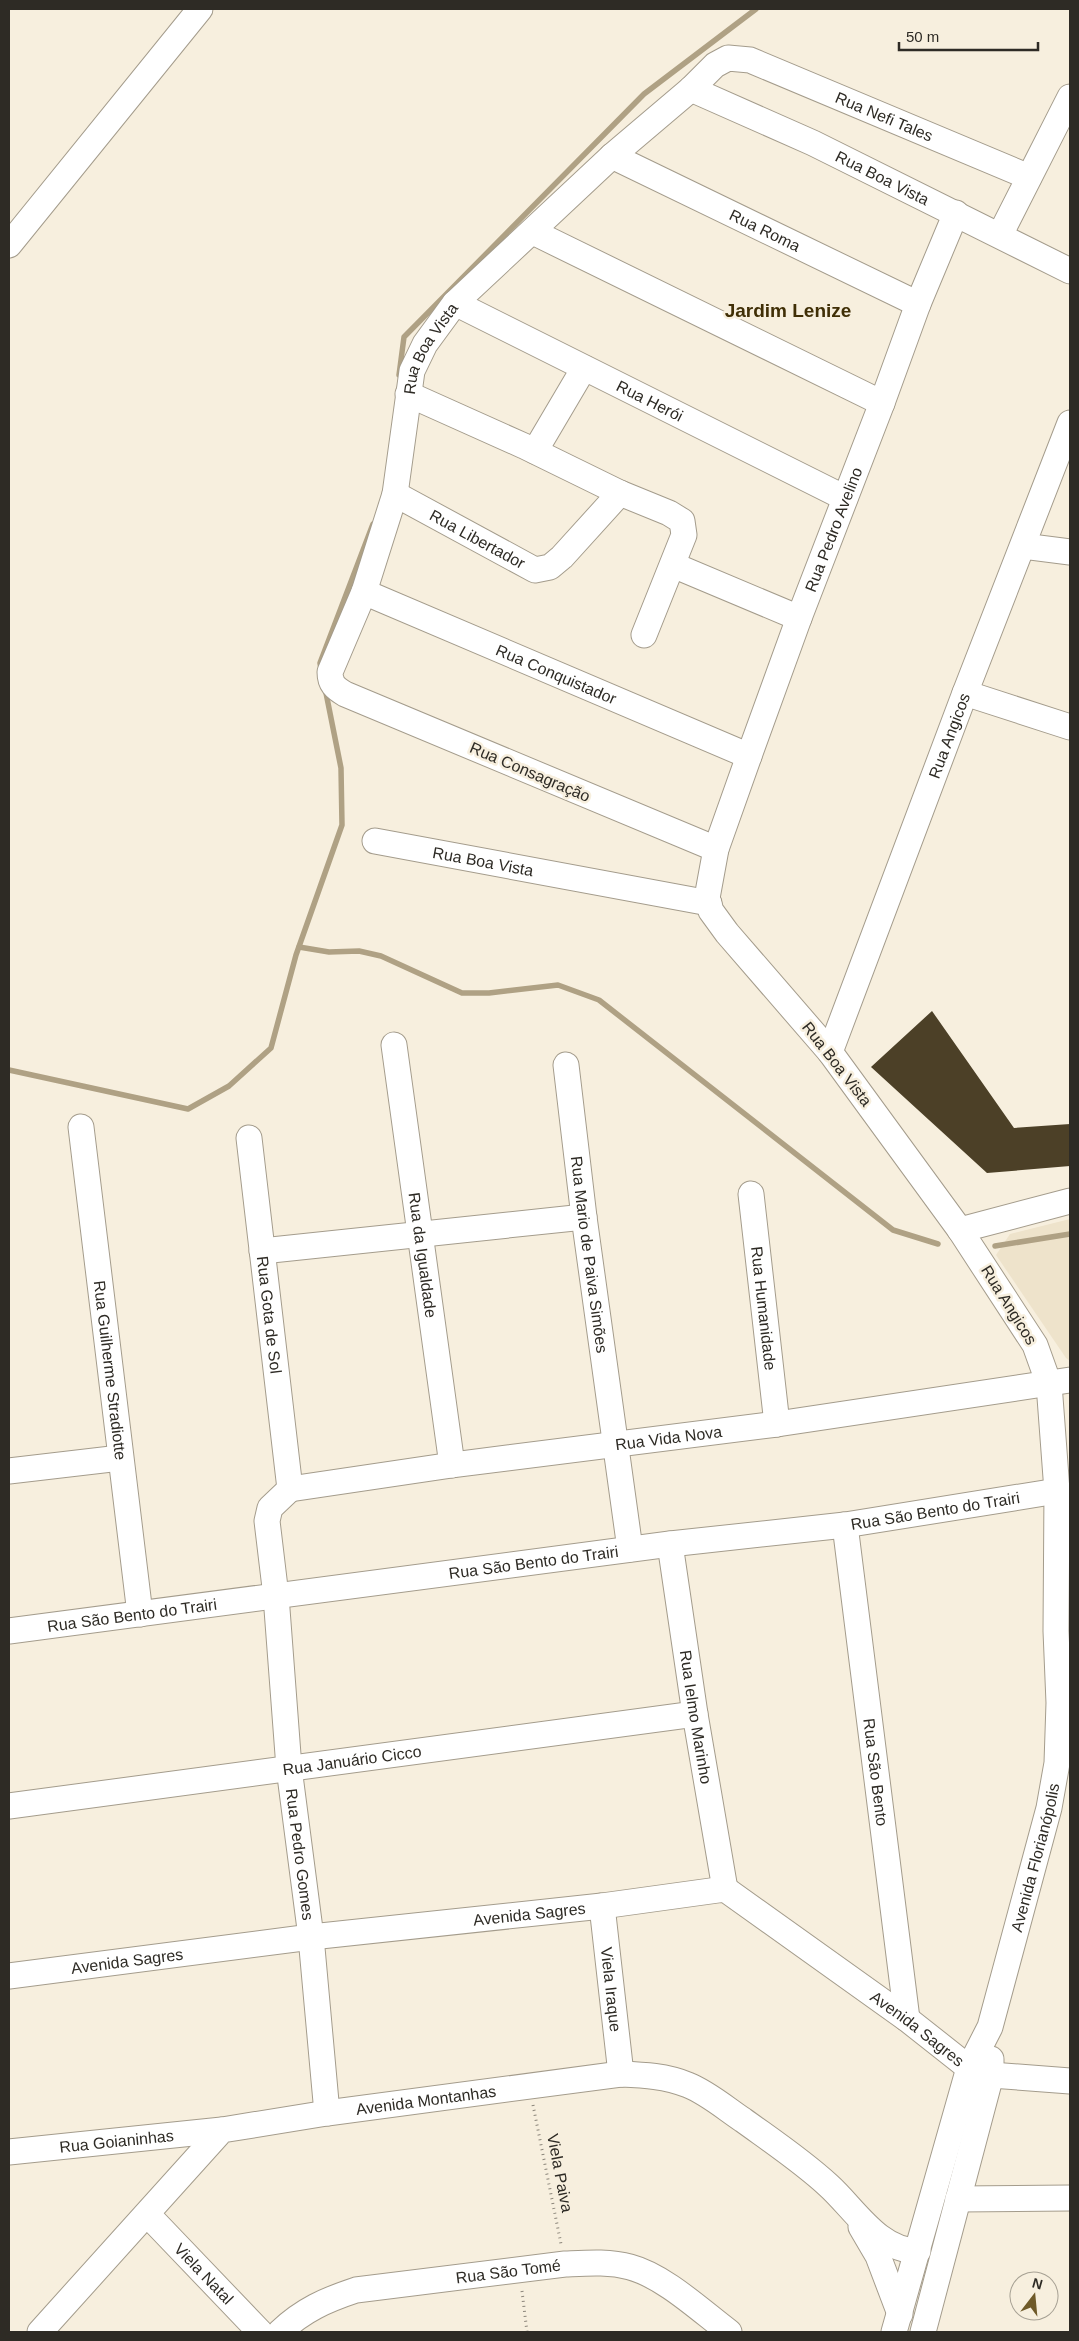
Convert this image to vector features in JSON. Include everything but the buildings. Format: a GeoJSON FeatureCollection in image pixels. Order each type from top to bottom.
{"type":"FeatureCollection","features":[{"type":"Feature","properties":{"kind":"street"},"geometry":{"type":"LineString","coordinates":[[9,245],[200,9]]}},
{"type":"Feature","properties":{"kind":"street","name":"Rua Boa Vista"},"geometry":{"type":"LineString","coordinates":[[345,694],[330,681],[330,672],[364,592],[396,494],[412,371],[425,344],[455,303],[612,156],[691,89],[715,65],[728,58],[738,57]]}},
{"type":"Feature","properties":{"kind":"street","name":"Rua Nefi Tales"},"geometry":{"type":"LineString","coordinates":[[738,57],[750,60],[1029,177]]}},
{"type":"Feature","properties":{"kind":"street","name":"Rua Boa Vista"},"geometry":{"type":"LineString","coordinates":[[691,89],[813,143],[1070,271]]}},
{"type":"Feature","properties":{"kind":"street"},"geometry":{"type":"LineString","coordinates":[[1000,235],[1070,97]]}},
{"type":"Feature","properties":{"kind":"street","name":"Rua Roma"},"geometry":{"type":"LineString","coordinates":[[612,156],[918,304]]}},
{"type":"Feature","properties":{"kind":"street","name":"Rua Pedro Avelino"},"geometry":{"type":"LineString","coordinates":[[716,849],[799,618],[918,304],[956,213]]}},
{"type":"Feature","properties":{"kind":"street"},"geometry":{"type":"LineString","coordinates":[[533,232],[882,403]]}},
{"type":"Feature","properties":{"kind":"street","name":"Rua Herói"},"geometry":{"type":"LineString","coordinates":[[455,303],[845,498]]}},
{"type":"Feature","properties":{"kind":"street"},"geometry":{"type":"LineString","coordinates":[[535,451],[584,368]]}},
{"type":"Feature","properties":{"kind":"street"},"geometry":{"type":"LineString","coordinates":[[408,394],[535,451],[620,493],[669,513],[682,521],[684,535],[644,635]]}},
{"type":"Feature","properties":{"kind":"street","name":"Rua Angicos"},"geometry":{"type":"LineString","coordinates":[[830,1052],[965,693],[1070,422]]}},
{"type":"Feature","properties":{"kind":"street","name":"Rua Libertador"},"geometry":{"type":"LineString","coordinates":[[396,494],[535,570],[550,567],[620,493]]}},
{"type":"Feature","properties":{"kind":"street"},"geometry":{"type":"LineString","coordinates":[[1023,546],[1070,552]]}},
{"type":"Feature","properties":{"kind":"street"},"geometry":{"type":"LineString","coordinates":[[673,566],[799,618]]}},
{"type":"Feature","properties":{"kind":"street","name":"Rua Conquistador"},"geometry":{"type":"LineString","coordinates":[[364,592],[749,756]]}},
{"type":"Feature","properties":{"kind":"street"},"geometry":{"type":"LineString","coordinates":[[965,693],[1070,727]]}},
{"type":"Feature","properties":{"kind":"street","name":"Rua Consagração"},"geometry":{"type":"LineString","coordinates":[[345,694],[716,849]]}},
{"type":"Feature","properties":{"kind":"street","name":"Rua Boa Vista"},"geometry":{"type":"LineString","coordinates":[[375,842],[709,903],[711,911],[727,933],[830,1052],[960,1230]]}},
{"type":"Feature","properties":{"kind":"street"},"geometry":{"type":"LineString","coordinates":[[709,903],[707,898],[716,849]]}},
{"type":"Feature","properties":{"kind":"street","name":"Rua da Igualdade"},"geometry":{"type":"LineString","coordinates":[[394,1045],[452,1465]]}},
{"type":"Feature","properties":{"kind":"street","name":"Rua Mario de Paiva Simões"},"geometry":{"type":"LineString","coordinates":[[566,1065],[584,1217],[630,1549]]}},
{"type":"Feature","properties":{"kind":"street","name":"Rua Guilherme Stradiotte"},"geometry":{"type":"LineString","coordinates":[[82,1127],[140,1614]]}},
{"type":"Feature","properties":{"kind":"street","name":"Rua Gota de Sol"},"geometry":{"type":"LineString","coordinates":[[250,1138],[290,1489]]}},
{"type":"Feature","properties":{"kind":"street","name":"Rua Humanidade"},"geometry":{"type":"LineString","coordinates":[[751,1194],[777,1424]]}},
{"type":"Feature","properties":{"kind":"street"},"geometry":{"type":"LineString","coordinates":[[960,1230],[1070,1201]]}},
{"type":"Feature","properties":{"kind":"street"},"geometry":{"type":"LineString","coordinates":[[262,1251],[584,1217]]}},
{"type":"Feature","properties":{"kind":"street","name":"Rua Angicos"},"geometry":{"type":"LineString","coordinates":[[960,1230],[1060,1382]]}},
{"type":"Feature","properties":{"kind":"street","name":"Rua Vida Nova"},"geometry":{"type":"LineString","coordinates":[[290,1489],[452,1465],[777,1424],[1060,1382]]}},
{"type":"Feature","properties":{"kind":"street","name":"Avenida Florianópolis"},"geometry":{"type":"LineString","coordinates":[[922,2332],[958,2199],[980,2072],[990,2027],[1049,1808],[1057,1763],[1059,1703],[1056,1631],[1057,1491],[1060,1382]]}},
{"type":"Feature","properties":{"kind":"street"},"geometry":{"type":"LineString","coordinates":[[9,1471],[120,1458]]}},
{"type":"Feature","properties":{"kind":"street","name":"Rua Pedro Gomes"},"geometry":{"type":"LineString","coordinates":[[290,1489],[270,1508],[267,1514],[276,1596],[289,1768],[311,1937],[327,2113]]}},
{"type":"Feature","properties":{"kind":"street","name":"Rua São Bento do Trairi"},"geometry":{"type":"LineString","coordinates":[[9,1631],[630,1549],[845,1524],[1057,1491]]}},
{"type":"Feature","properties":{"kind":"street","name":"Rua São Bento"},"geometry":{"type":"LineString","coordinates":[[845,1524],[907,2019]]}},
{"type":"Feature","properties":{"kind":"street","name":"Rua Ielmo Marinho"},"geometry":{"type":"LineString","coordinates":[[670,1544],[695,1714],[725,1889]]}},
{"type":"Feature","properties":{"kind":"street","name":"Rua Januário Cicco"},"geometry":{"type":"LineString","coordinates":[[9,1806],[695,1714]]}},
{"type":"Feature","properties":{"kind":"street","name":"Avenida Sagres"},"geometry":{"type":"LineString","coordinates":[[9,1976],[311,1937],[602,1906],[725,1889],[980,2072]]}},
{"type":"Feature","properties":{"kind":"street","name":"Viela Iraque"},"geometry":{"type":"LineString","coordinates":[[602,1906],[621,2074]]}},
{"type":"Feature","properties":{"kind":"street"},"geometry":{"type":"LineString","coordinates":[[980,2072],[1070,2082]]}},
{"type":"Feature","properties":{"kind":"street","name":"Avenida Florianópolis"},"geometry":{"type":"LineString","coordinates":[[897,2323],[918,2251],[980,2072]]}},
{"type":"Feature","properties":{"kind":"street","name":"Avenida Montanhas"},"geometry":{"type":"LineString","coordinates":[[222,2130],[327,2113],[621,2074],[656,2076],[688,2085],[708,2096],[800,2161],[830,2186],[854,2214],[887,2241],[910,2251],[918,2251]]}},
{"type":"Feature","properties":{"kind":"street"},"geometry":{"type":"LineString","coordinates":[[40,2332],[148,2215],[222,2130]]}},
{"type":"Feature","properties":{"kind":"street","name":"Rua Goianinhas"},"geometry":{"type":"LineString","coordinates":[[9,2152],[222,2130]]}},
{"type":"Feature","properties":{"kind":"street"},"geometry":{"type":"LineString","coordinates":[[958,2199],[1070,2198]]}},
{"type":"Feature","properties":{"kind":"street","name":"Avenida Montanhas"},"geometry":{"type":"LineString","coordinates":[[854,2214],[878,2256],[897,2323]]}},
{"type":"Feature","properties":{"kind":"street","name":"Viela Natal"},"geometry":{"type":"LineString","coordinates":[[148,2215],[260,2332]]}},
{"type":"Feature","properties":{"kind":"street","name":"Rua São Tomé"},"geometry":{"type":"LineString","coordinates":[[280,2332],[292,2321],[325,2300],[356,2290],[565,2264],[594,2263],[630,2266],[653,2276],[729,2332]]}},
{"type":"Feature","properties":{"kind":"path","name":"Viela Paiva"},"geometry":{"type":"LineString","coordinates":[[530,2087],[565,2264]]}},
{"type":"Feature","properties":{"kind":"path"},"geometry":{"type":"LineString","coordinates":[[520,2270],[527,2332]]}},
{"type":"Feature","properties":{"kind":"shaded area"},"geometry":{"type":"Polygon","coordinates":[[[1070,1219],[1070,1361],[1066,1358],[996,1255],[1010,1234],[1070,1219]]]}},
{"type":"Feature","properties":{"kind":"waterway"},"geometry":{"type":"LineString","coordinates":[[399,375],[404,337],[644,94],[756,9]]}},
{"type":"Feature","properties":{"kind":"waterway"},"geometry":{"type":"LineString","coordinates":[[321,669],[320,663],[373,524]]}},
{"type":"Feature","properties":{"kind":"waterway"},"geometry":{"type":"LineString","coordinates":[[9,1070],[188,1109],[229,1086],[271,1048],[296,955],[342,825],[341,768],[325,688]]}},
{"type":"Feature","properties":{"kind":"waterway"},"geometry":{"type":"LineString","coordinates":[[299,947],[329,952],[359,951],[381,956],[462,993],[489,993],[558,985],[599,1000],[893,1230],[938,1244]]}},
{"type":"Feature","properties":{"kind":"waterway"},"geometry":{"type":"LineString","coordinates":[[995,1246],[1070,1234]]}},
{"type":"Feature","properties":{"kind":"district","name":"Jardim Lenize"},"geometry":{"type":"Point","coordinates":[788,310]}}]}
